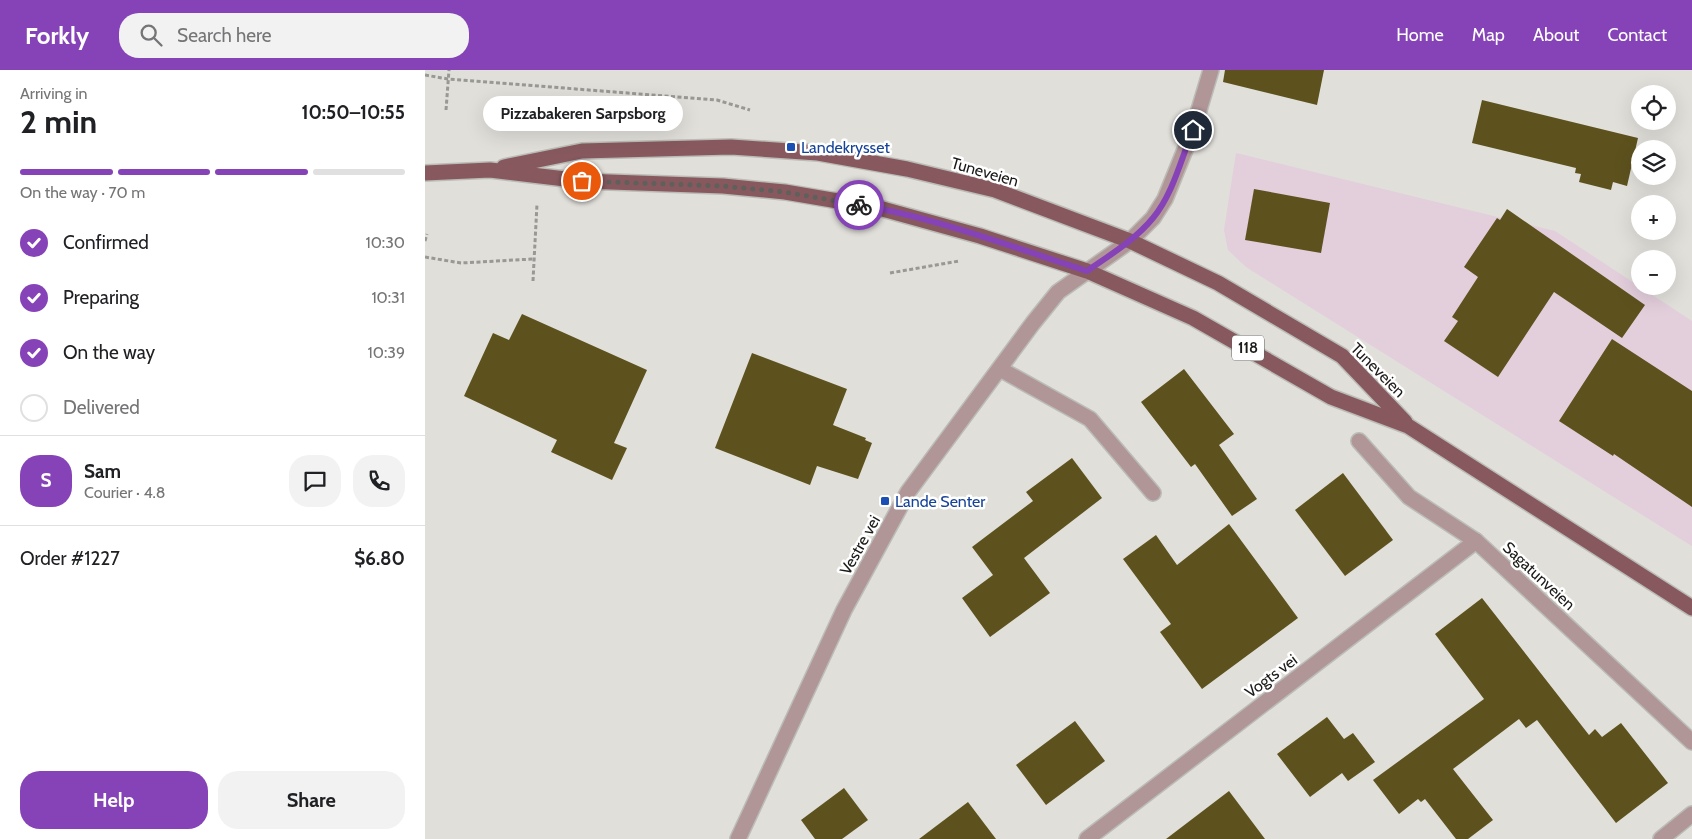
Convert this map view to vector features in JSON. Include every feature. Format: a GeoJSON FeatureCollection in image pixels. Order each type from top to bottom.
{"type":"FeatureCollection","features":[{"type":"Feature","properties":{"kind":"main road","name":"Tuneveien"},"geometry":{"type":"LineString","coordinates":[[425,173],[490,170],[582,151],[731,147],[818,153],[907,169],[995,190],[1130,241],[1218,282],[1342,356],[1408,426]]}},
{"type":"Feature","properties":{"kind":"main road","name":"Tuneveien"},"geometry":{"type":"LineString","coordinates":[[490,170],[582,181],[723,186],[785,192],[870,206],[980,236],[1087,271],[1193,318],[1331,397],[1408,426],[1692,608]]}},
{"type":"Feature","properties":{"kind":"street","name":"Vestre vei"},"geometry":{"type":"LineString","coordinates":[[738,839],[844,610],[909,492],[1033,323],[1058,292],[1130,241],[1153,218],[1165,199],[1193,130],[1211,70]]}},
{"type":"Feature","properties":{"kind":"street"},"geometry":{"type":"LineString","coordinates":[[1000,369],[1090,419],[1153,493]]}},
{"type":"Feature","properties":{"kind":"street","name":"Sagatunveien"},"geometry":{"type":"LineString","coordinates":[[1359,441],[1409,497],[1476,541],[1692,742]]}},
{"type":"Feature","properties":{"kind":"street","name":"Vogts vei"},"geometry":{"type":"LineString","coordinates":[[1087,839],[1476,541]]}},
{"type":"Feature","properties":{"kind":"street"},"geometry":{"type":"LineString","coordinates":[[1661,839],[1692,814]]}},
{"type":"Feature","properties":{"kind":"path"},"geometry":{"type":"LineString","coordinates":[[446,110],[449,70]]}},
{"type":"Feature","properties":{"kind":"path"},"geometry":{"type":"LineString","coordinates":[[425,75],[448,79],[717,100],[750,110]]}},
{"type":"Feature","properties":{"kind":"path"},"geometry":{"type":"LineString","coordinates":[[533,281],[537,203]]}},
{"type":"Feature","properties":{"kind":"path"},"geometry":{"type":"LineString","coordinates":[[425,241],[427,234]]}},
{"type":"Feature","properties":{"kind":"path"},"geometry":{"type":"LineString","coordinates":[[425,257],[461,263],[533,260]]}},
{"type":"Feature","properties":{"kind":"path"},"geometry":{"type":"LineString","coordinates":[[889,273],[950,264],[965,259]]}},
{"type":"Feature","properties":{"kind":"shaded area"},"geometry":{"type":"Polygon","coordinates":[[[1236,153],[1555,231],[1631,281],[1631,295],[1652,295],[1692,321],[1692,546],[1246,267],[1228,250],[1224,230],[1236,153]]]}},
{"type":"Feature","properties":{"kind":"building"},"geometry":{"type":"Polygon","coordinates":[[[1225,70],[1324,70],[1317,105],[1223,82],[1225,70]]]}},
{"type":"Feature","properties":{"kind":"building"},"geometry":{"type":"Polygon","coordinates":[[[1482,100],[1638,138],[1638,140],[1631,140],[1631,169],[1627,186],[1613,182],[1611,190],[1579,182],[1581,174],[1575,173],[1576,168],[1472,143],[1482,100]]]}},
{"type":"Feature","properties":{"kind":"building"},"geometry":{"type":"Polygon","coordinates":[[[1254,189],[1330,203],[1321,253],[1245,240],[1254,189]]]}},
{"type":"Feature","properties":{"kind":"building"},"geometry":{"type":"Polygon","coordinates":[[[1507,209],[1645,305],[1622,338],[1554,292],[1498,377],[1444,341],[1458,321],[1452,317],[1478,277],[1464,267],[1497,218],[1500,220],[1507,209]]]}},
{"type":"Feature","properties":{"kind":"building"},"geometry":{"type":"Polygon","coordinates":[[[522,314],[647,370],[614,443],[627,448],[612,480],[551,452],[557,440],[464,396],[493,333],[509,340],[522,314]]]}},
{"type":"Feature","properties":{"kind":"building"},"geometry":{"type":"Polygon","coordinates":[[[1612,339],[1692,391],[1692,507],[1614,454],[1613,456],[1559,421],[1612,339]]]}},
{"type":"Feature","properties":{"kind":"building"},"geometry":{"type":"Polygon","coordinates":[[[752,353],[847,389],[833,425],[866,438],[865,440],[872,443],[858,479],[817,466],[810,485],[715,448],[752,353]]]}},
{"type":"Feature","properties":{"kind":"building"},"geometry":{"type":"Polygon","coordinates":[[[1184,369],[1234,434],[1219,445],[1257,499],[1232,516],[1195,464],[1191,467],[1141,402],[1184,369]]]}},
{"type":"Feature","properties":{"kind":"building"},"geometry":{"type":"Polygon","coordinates":[[[1072,458],[1102,498],[1024,558],[1050,593],[990,637],[962,598],[993,575],[972,547],[1033,501],[1026,492],[1072,458]]]}},
{"type":"Feature","properties":{"kind":"building"},"geometry":{"type":"Polygon","coordinates":[[[1343,473],[1393,540],[1345,576],[1295,510],[1343,473]]]}},
{"type":"Feature","properties":{"kind":"building"},"geometry":{"type":"Polygon","coordinates":[[[1229,524],[1298,618],[1202,689],[1160,632],[1171,624],[1123,559],[1156,535],[1177,565],[1229,524]]]}},
{"type":"Feature","properties":{"kind":"building"},"geometry":{"type":"Polygon","coordinates":[[[1482,598],[1589,735],[1595,729],[1602,737],[1621,723],[1668,783],[1616,823],[1537,720],[1526,728],[1519,719],[1453,769],[1493,820],[1468,839],[1456,839],[1425,799],[1421,802],[1418,799],[1399,814],[1373,780],[1484,699],[1435,634],[1482,598]]]}},
{"type":"Feature","properties":{"kind":"building"},"geometry":{"type":"Polygon","coordinates":[[[1327,717],[1344,739],[1353,733],[1375,762],[1348,781],[1342,773],[1310,797],[1277,754],[1327,717]]]}},
{"type":"Feature","properties":{"kind":"building"},"geometry":{"type":"Polygon","coordinates":[[[1075,721],[1105,761],[1046,805],[1016,765],[1075,721]]]}},
{"type":"Feature","properties":{"kind":"building"},"geometry":{"type":"Polygon","coordinates":[[[844,788],[868,820],[842,839],[815,839],[801,820],[844,788]]]}},
{"type":"Feature","properties":{"kind":"building"},"geometry":{"type":"Polygon","coordinates":[[[1229,791],[1265,839],[1166,839],[1229,791]]]}},
{"type":"Feature","properties":{"kind":"building"},"geometry":{"type":"Polygon","coordinates":[[[968,802],[996,839],[919,839],[968,802]]]}},
{"type":"Feature","properties":{"kind":"way so far"},"geometry":{"type":"LineString","coordinates":[[582,181],[723,186],[785,192],[859,205]]}},
{"type":"Feature","properties":{"kind":"place","name":"Landekrysset"},"geometry":{"type":"Point","coordinates":[791,147]}},
{"type":"Feature","properties":{"kind":"place","name":"Pizzabakeren Sarpsborg"},"geometry":{"type":"Point","coordinates":[582,181]}},
{"type":"Feature","properties":{"kind":"place","name":"Lande Senter"},"geometry":{"type":"Point","coordinates":[885,501]}},
{"type":"Feature","properties":{"kind":"route"},"geometry":{"type":"LineString","coordinates":[[859,205],[879,208],[980,236],[1087,271],[1130,241],[1153,218],[1165,199],[1193,130]]}}]}
